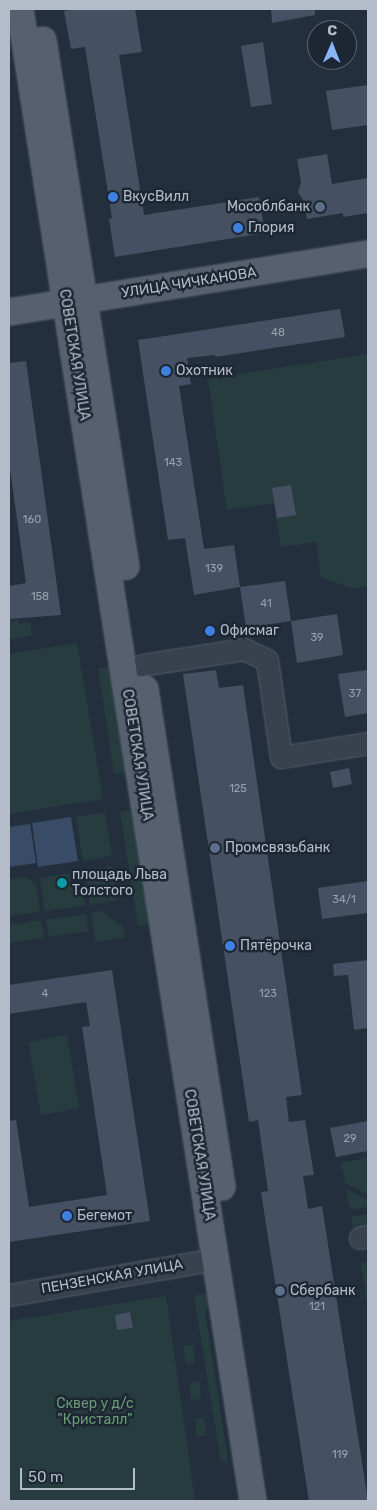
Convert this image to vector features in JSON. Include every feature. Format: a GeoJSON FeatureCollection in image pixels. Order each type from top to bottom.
{"type":"FeatureCollection","features":[{"type":"Feature","properties":{"kind":"main road","name":"СОВЕТСКАЯ УЛИЦА"},"geometry":{"type":"LineString","coordinates":[[20,9],[75,302],[224,1258],[253,1501]]}},
{"type":"Feature","properties":{"kind":"main road"},"geometry":{"type":"LineString","coordinates":[[38,9],[75,302],[142,665],[224,1258],[270,1501]]}},
{"type":"Feature","properties":{"kind":"main road","name":"УЛИЦА ЧИЧКАНОВА"},"geometry":{"type":"LineString","coordinates":[[9,312],[368,254]]}},
{"type":"Feature","properties":{"kind":"street"},"geometry":{"type":"LineString","coordinates":[[142,665],[244,649],[268,660],[281,757],[368,743]]}},
{"type":"Feature","properties":{"kind":"street","name":"ПЕНЗЕНСКАЯ УЛИЦА"},"geometry":{"type":"LineString","coordinates":[[9,1295],[224,1258]]}},
{"type":"Feature","properties":{"kind":"green space"},"geometry":{"type":"Polygon","coordinates":[[[368,354],[368,586],[353,589],[321,577],[316,542],[281,547],[274,503],[227,510],[208,379],[368,354]]]}},
{"type":"Feature","properties":{"kind":"green space"},"geometry":{"type":"Polygon","coordinates":[[[18,620],[19,624],[30,622],[32,635],[9,640],[9,621],[18,620]]]}},
{"type":"Feature","properties":{"kind":"green space"},"geometry":{"type":"Polygon","coordinates":[[[77,643],[103,799],[9,814],[9,654],[77,643]]]}},
{"type":"Feature","properties":{"kind":"green space"},"geometry":{"type":"Polygon","coordinates":[[[109,667],[126,772],[114,774],[98,668],[109,667]]]}},
{"type":"Feature","properties":{"kind":"green space"},"geometry":{"type":"Polygon","coordinates":[[[131,810],[149,924],[138,926],[120,812],[131,810]]]}},
{"type":"Feature","properties":{"kind":"green space"},"geometry":{"type":"Polygon","coordinates":[[[105,812],[112,856],[83,861],[76,817],[105,812]]]}},
{"type":"Feature","properties":{"kind":"green space"},"geometry":{"type":"Polygon","coordinates":[[[113,866],[118,900],[90,905],[85,871],[113,866]]]}},
{"type":"Feature","properties":{"kind":"green space"},"geometry":{"type":"Polygon","coordinates":[[[80,872],[85,905],[45,911],[40,878],[80,872]]]}},
{"type":"Feature","properties":{"kind":"green space"},"geometry":{"type":"Polygon","coordinates":[[[26,877],[36,884],[40,912],[9,916],[9,879],[26,877]]]}},
{"type":"Feature","properties":{"kind":"green space"},"geometry":{"type":"Polygon","coordinates":[[[101,911],[123,927],[125,937],[95,942],[91,913],[101,911]]]}},
{"type":"Feature","properties":{"kind":"green space"},"geometry":{"type":"Polygon","coordinates":[[[86,914],[88,931],[49,937],[46,920],[86,914]]]}},
{"type":"Feature","properties":{"kind":"green space"},"geometry":{"type":"Polygon","coordinates":[[[41,920],[44,938],[9,943],[9,925],[41,920]]]}},
{"type":"Feature","properties":{"kind":"green space"},"geometry":{"type":"Polygon","coordinates":[[[67,1035],[79,1108],[41,1115],[28,1042],[67,1035]]]}},
{"type":"Feature","properties":{"kind":"green space"},"geometry":{"type":"Polygon","coordinates":[[[368,1158],[368,1195],[345,1183],[341,1163],[368,1158]]]}},
{"type":"Feature","properties":{"kind":"green space"},"geometry":{"type":"Polygon","coordinates":[[[346,1189],[368,1200],[368,1207],[350,1210],[346,1189]]]}},
{"type":"Feature","properties":{"kind":"green space"},"geometry":{"type":"Polygon","coordinates":[[[368,1214],[368,1228],[354,1231],[351,1217],[368,1214]]]}},
{"type":"Feature","properties":{"kind":"green space"},"geometry":{"type":"Polygon","coordinates":[[[368,1262],[368,1309],[361,1263],[368,1262]]]}},
{"type":"Feature","properties":{"kind":"green space"},"geometry":{"type":"Polygon","coordinates":[[[208,1294],[210,1303],[205,1312],[228,1461],[221,1462],[194,1296],[208,1294]]]}},
{"type":"Feature","properties":{"kind":"green space","name":"Сквер у д/с \"Кристалл\""},"geometry":{"type":"Polygon","coordinates":[[[166,1296],[195,1501],[9,1501],[9,1321],[166,1296]]]}},
{"type":"Feature","properties":{"kind":"green space"},"geometry":{"type":"Polygon","coordinates":[[[193,1345],[195,1362],[186,1364],[183,1346],[193,1345]]]}},
{"type":"Feature","properties":{"kind":"green space"},"geometry":{"type":"Polygon","coordinates":[[[199,1381],[201,1399],[191,1400],[189,1383],[199,1381]]]}},
{"type":"Feature","properties":{"kind":"green space"},"geometry":{"type":"Polygon","coordinates":[[[204,1418],[207,1435],[197,1437],[195,1419],[204,1418]]]}},
{"type":"Feature","properties":{"kind":"water"},"geometry":{"type":"Polygon","coordinates":[[[71,817],[78,861],[38,867],[32,823],[71,817]]]}},
{"type":"Feature","properties":{"kind":"water"},"geometry":{"type":"Polygon","coordinates":[[[30,824],[36,863],[9,867],[9,827],[30,824]]]}},
{"type":"Feature","properties":{"kind":"building"},"geometry":{"type":"Polygon","coordinates":[[[76,9],[135,9],[142,52],[119,55],[144,215],[259,197],[265,233],[115,257],[109,219],[112,218],[85,47],[71,49],[64,11],[76,9]]]}},
{"type":"Feature","properties":{"kind":"building"},"geometry":{"type":"Polygon","coordinates":[[[271,9],[315,9],[315,15],[272,23],[271,9]]]}},
{"type":"Feature","properties":{"kind":"building"},"geometry":{"type":"Polygon","coordinates":[[[263,42],[272,104],[251,107],[241,46],[263,42]]]}},
{"type":"Feature","properties":{"kind":"building"},"geometry":{"type":"Polygon","coordinates":[[[368,85],[368,125],[332,130],[326,91],[368,85]]]}},
{"type":"Feature","properties":{"kind":"building"},"geometry":{"type":"Polygon","coordinates":[[[327,154],[332,184],[368,178],[368,213],[343,217],[343,213],[307,219],[304,201],[298,192],[301,182],[297,159],[327,154]]]}},
{"type":"Feature","properties":{"kind":"building"},"geometry":{"type":"Polygon","coordinates":[[[340,309],[345,337],[215,357],[215,355],[187,358],[191,384],[179,386],[204,549],[234,545],[240,587],[194,595],[185,538],[168,540],[138,340],[340,309]]]}},
{"type":"Feature","properties":{"kind":"building"},"geometry":{"type":"Polygon","coordinates":[[[26,361],[61,615],[9,619],[9,586],[26,583],[9,462],[9,363],[26,361]]]}},
{"type":"Feature","properties":{"kind":"building"},"geometry":{"type":"Polygon","coordinates":[[[291,485],[296,515],[277,518],[272,488],[291,485]]]}},
{"type":"Feature","properties":{"kind":"building"},"geometry":{"type":"Polygon","coordinates":[[[285,581],[291,621],[246,628],[240,587],[285,581]]]}},
{"type":"Feature","properties":{"kind":"building"},"geometry":{"type":"Polygon","coordinates":[[[337,614],[343,655],[297,663],[291,621],[337,614]]]}},
{"type":"Feature","properties":{"kind":"building"},"geometry":{"type":"Polygon","coordinates":[[[216,670],[219,688],[243,685],[302,1095],[286,1097],[289,1122],[305,1120],[314,1175],[303,1176],[308,1209],[322,1206],[368,1501],[309,1501],[261,1192],[268,1191],[258,1120],[249,1122],[183,674],[216,670]]]}},
{"type":"Feature","properties":{"kind":"building"},"geometry":{"type":"Polygon","coordinates":[[[368,670],[368,713],[345,717],[338,674],[368,670]]]}},
{"type":"Feature","properties":{"kind":"building"},"geometry":{"type":"Polygon","coordinates":[[[349,768],[352,784],[333,788],[330,772],[349,768]]]}},
{"type":"Feature","properties":{"kind":"building"},"geometry":{"type":"Polygon","coordinates":[[[368,881],[368,913],[322,919],[318,888],[368,881]]]}},
{"type":"Feature","properties":{"kind":"building"},"geometry":{"type":"Polygon","coordinates":[[[368,960],[368,1028],[354,1030],[348,975],[334,976],[333,964],[368,960]]]}},
{"type":"Feature","properties":{"kind":"building"},"geometry":{"type":"Polygon","coordinates":[[[112,970],[150,1221],[9,1242],[9,1121],[16,1120],[29,1207],[107,1195],[82,1027],[90,1026],[86,1002],[9,1014],[9,985],[112,970]]]}},
{"type":"Feature","properties":{"kind":"building"},"geometry":{"type":"Polygon","coordinates":[[[368,1121],[368,1151],[336,1157],[330,1128],[368,1121]]]}},
{"type":"Feature","properties":{"kind":"building"},"geometry":{"type":"Polygon","coordinates":[[[130,1312],[133,1328],[117,1330],[115,1315],[130,1312]]]}},
{"type":"Feature","properties":{"kind":"place","name":"ВкусВилл"},"geometry":{"type":"Point","coordinates":[113,197]}},
{"type":"Feature","properties":{"kind":"place","name":"Мособлбанк"},"geometry":{"type":"Point","coordinates":[320,207]}},
{"type":"Feature","properties":{"kind":"place","name":"Глория"},"geometry":{"type":"Point","coordinates":[238,228]}},
{"type":"Feature","properties":{"kind":"place","name":"Охотник"},"geometry":{"type":"Point","coordinates":[166,371]}},
{"type":"Feature","properties":{"kind":"place","name":"Офисмаг"},"geometry":{"type":"Point","coordinates":[210,631]}},
{"type":"Feature","properties":{"kind":"place","name":"Промсвязьбанк"},"geometry":{"type":"Point","coordinates":[215,848]}},
{"type":"Feature","properties":{"kind":"place","name":"площадь Льва Толстого"},"geometry":{"type":"Point","coordinates":[62,883]}},
{"type":"Feature","properties":{"kind":"place","name":"Пятёрочка"},"geometry":{"type":"Point","coordinates":[230,946]}},
{"type":"Feature","properties":{"kind":"place","name":"Бегемот"},"geometry":{"type":"Point","coordinates":[67,1216]}},
{"type":"Feature","properties":{"kind":"place","name":"Сбербанк"},"geometry":{"type":"Point","coordinates":[280,1291]}}]}
